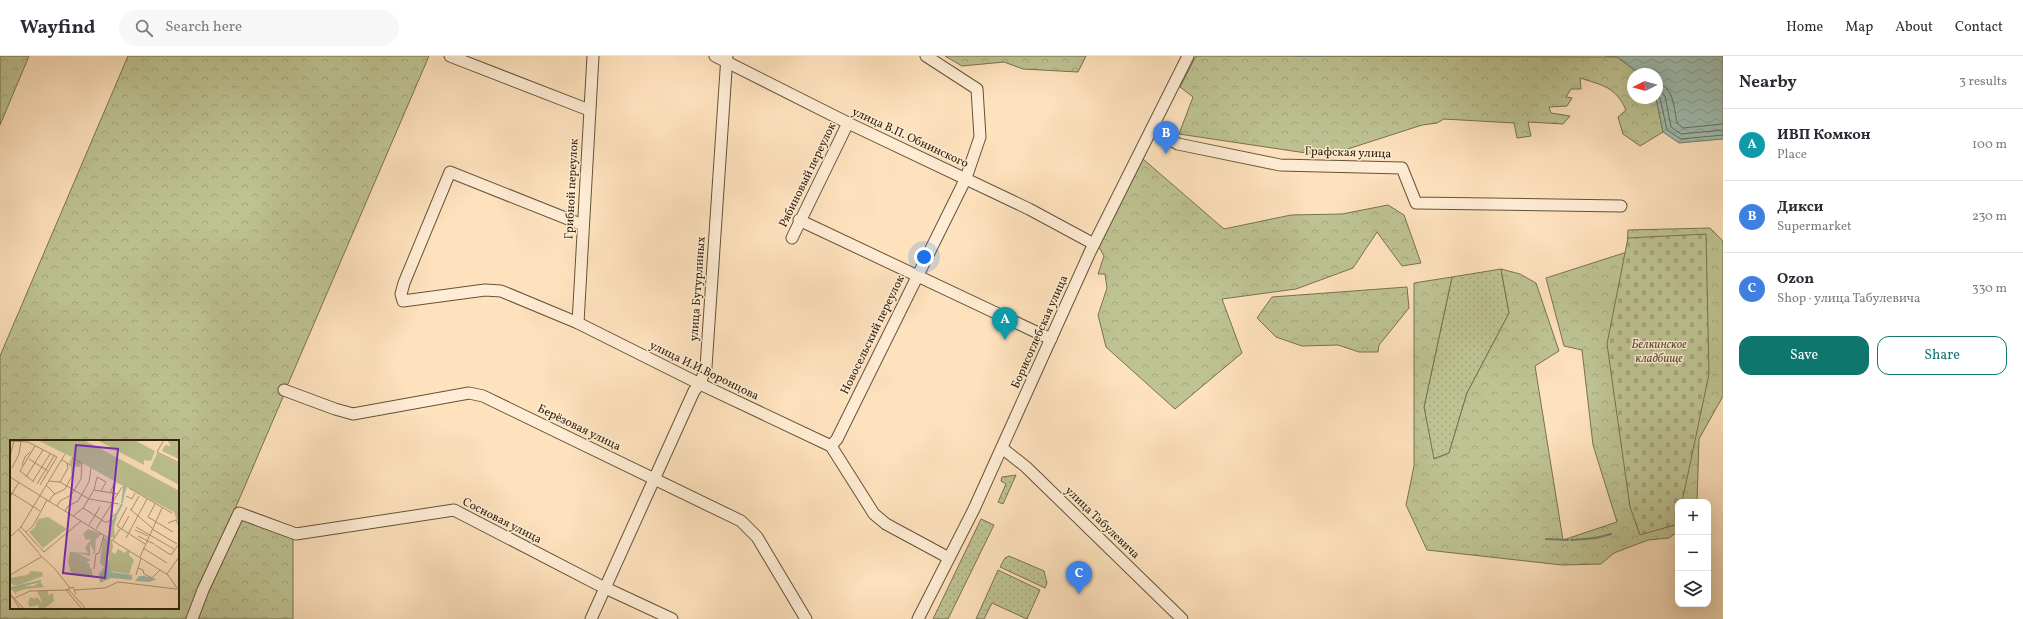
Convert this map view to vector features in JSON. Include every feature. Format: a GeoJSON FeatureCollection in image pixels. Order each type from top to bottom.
{"type":"FeatureCollection","features":[{"type":"Feature","properties":{"kind":"street"},"geometry":{"type":"LineString","coordinates":[[450,56],[589,110]]}},
{"type":"Feature","properties":{"kind":"street","name":"Грибной переулок"},"geometry":{"type":"LineString","coordinates":[[578,323],[593,56]]}},
{"type":"Feature","properties":{"kind":"street","name":"улица В.П. Обнинского"},"geometry":{"type":"LineString","coordinates":[[715,56],[727,59],[848,123],[966,178],[1029,209],[1094,244]]}},
{"type":"Feature","properties":{"kind":"street","name":"Новосельский переулок"},"geometry":{"type":"LineString","coordinates":[[831,446],[837,439],[966,178],[980,137],[977,89],[926,56]]}},
{"type":"Feature","properties":{"kind":"street","name":"Борисоглебская улица"},"geometry":{"type":"LineString","coordinates":[[918,619],[950,558],[1002,448],[1094,244],[1188,56]]}},
{"type":"Feature","properties":{"kind":"street","name":"улица Бутурлиных"},"geometry":{"type":"LineString","coordinates":[[591,619],[694,391],[700,384],[706,367],[727,59]]}},
{"type":"Feature","properties":{"kind":"street","name":"Рябиновый переулок"},"geometry":{"type":"LineString","coordinates":[[792,238],[799,220],[848,123]]}},
{"type":"Feature","properties":{"kind":"street","name":"Графская улица"},"geometry":{"type":"LineString","coordinates":[[1152,129],[1178,144],[1280,165],[1402,168],[1416,203],[1621,206]]}},
{"type":"Feature","properties":{"kind":"street","name":"улица И.И.Воронцова"},"geometry":{"type":"LineString","coordinates":[[583,225],[450,172],[404,283],[401,294],[403,301],[484,290],[501,291],[578,323],[700,384],[831,446]]}},
{"type":"Feature","properties":{"kind":"street"},"geometry":{"type":"LineString","coordinates":[[799,220],[1051,339]]}},
{"type":"Feature","properties":{"kind":"street","name":"Берёзовая улица"},"geometry":{"type":"LineString","coordinates":[[284,390],[353,414],[469,393],[483,396],[741,521],[757,537],[806,619]]}},
{"type":"Feature","properties":{"kind":"street"},"geometry":{"type":"LineString","coordinates":[[831,446],[874,514],[886,524],[950,558]]}},
{"type":"Feature","properties":{"kind":"street","name":"улица Табулевича"},"geometry":{"type":"LineString","coordinates":[[1002,448],[1026,467],[1182,619]]}},
{"type":"Feature","properties":{"kind":"street","name":"Сосновая улица"},"geometry":{"type":"LineString","coordinates":[[192,619],[203,590],[239,513],[296,534],[454,510],[606,588],[672,619]]}},
{"type":"Feature","properties":{"kind":"green space"},"geometry":{"type":"Polygon","coordinates":[[[0,56],[29,56],[0,125],[0,56]]]}},
{"type":"Feature","properties":{"kind":"green space"},"geometry":{"type":"Polygon","coordinates":[[[128,56],[429,56],[288,384],[281,389],[283,397],[232,516],[293,536],[293,619],[0,619],[0,356],[128,56]]]}},
{"type":"Feature","properties":{"kind":"green space"},"geometry":{"type":"Polygon","coordinates":[[[945,56],[1086,56],[1078,72],[1023,69],[1004,62],[962,66],[945,56]]]}},
{"type":"Feature","properties":{"kind":"green space"},"geometry":{"type":"Polygon","coordinates":[[[1196,56],[1617,57],[1632,68],[1627,68],[1627,104],[1657,104],[1663,132],[1640,146],[1623,134],[1618,117],[1626,110],[1618,96],[1602,85],[1580,78],[1581,89],[1571,89],[1566,97],[1572,98],[1567,106],[1549,107],[1551,113],[1570,116],[1563,124],[1528,122],[1531,136],[1517,138],[1514,123],[1444,119],[1437,123],[1422,125],[1326,156],[1179,134],[1193,97],[1180,87],[1196,56]]]}},
{"type":"Feature","properties":{"kind":"green space"},"geometry":{"type":"Polygon","coordinates":[[[1143,159],[1224,229],[1291,215],[1342,214],[1388,205],[1404,215],[1421,263],[1402,266],[1377,232],[1353,268],[1296,289],[1222,299],[1242,353],[1175,409],[1106,347],[1098,315],[1107,288],[1105,274],[1098,274],[1104,256],[1099,247],[1134,172],[1143,159]]]}},
{"type":"Feature","properties":{"kind":"green space"},"geometry":{"type":"Polygon","coordinates":[[[1710,228],[1723,241],[1723,396],[1699,439],[1697,499],[1675,499],[1675,533],[1669,538],[1648,540],[1614,553],[1601,564],[1562,565],[1427,550],[1406,505],[1414,466],[1414,283],[1452,277],[1424,407],[1434,459],[1449,453],[1467,393],[1509,313],[1501,269],[1520,274],[1536,283],[1559,351],[1535,366],[1563,540],[1617,522],[1593,445],[1582,350],[1564,346],[1546,278],[1627,252],[1628,230],[1710,228]]]}},
{"type":"Feature","properties":{"kind":"green space","name":"Белкинское кладбище"},"geometry":{"type":"Polygon","coordinates":[[[1706,234],[1709,374],[1683,499],[1675,499],[1675,525],[1640,535],[1630,507],[1607,344],[1628,238],[1706,234]]]}},
{"type":"Feature","properties":{"kind":"green space"},"geometry":{"type":"Polygon","coordinates":[[[1501,269],[1509,313],[1467,393],[1449,453],[1433,459],[1424,407],[1452,277],[1501,269]]]}},
{"type":"Feature","properties":{"kind":"green space"},"geometry":{"type":"Polygon","coordinates":[[[1407,287],[1409,308],[1379,345],[1378,352],[1359,352],[1338,345],[1302,346],[1276,337],[1257,318],[1272,297],[1407,287]]]}},
{"type":"Feature","properties":{"kind":"green space"},"geometry":{"type":"Polygon","coordinates":[[[1016,475],[1003,504],[998,502],[1006,484],[1001,481],[1002,477],[1016,475]]]}},
{"type":"Feature","properties":{"kind":"green space"},"geometry":{"type":"Polygon","coordinates":[[[981,519],[994,525],[948,619],[933,619],[981,519]]]}},
{"type":"Feature","properties":{"kind":"green space"},"geometry":{"type":"Polygon","coordinates":[[[1009,556],[1044,571],[1047,583],[1045,588],[1000,567],[1005,558],[1009,556]]]}},
{"type":"Feature","properties":{"kind":"green space"},"geometry":{"type":"Polygon","coordinates":[[[998,570],[1040,590],[1027,619],[992,603],[984,619],[976,619],[998,570]]]}},
{"type":"Feature","properties":{"kind":"water"},"geometry":{"type":"Polygon","coordinates":[[[1605,56],[1723,56],[1723,139],[1679,143],[1663,132],[1657,104],[1663,104],[1663,68],[1632,68],[1617,57],[1605,56]]]}},
{"type":"Feature","properties":{"kind":"waterway"},"geometry":{"type":"LineString","coordinates":[[1295,56],[1322,56]]}},
{"type":"Feature","properties":{"kind":"waterway"},"geometry":{"type":"LineString","coordinates":[[1571,540],[1596,538],[1611,534]]}},
{"type":"Feature","properties":{"kind":"waterway"},"geometry":{"type":"LineString","coordinates":[[1546,539],[1568,540]]}},
{"type":"Feature","properties":{"kind":"place","name":"Дикси"},"geometry":{"type":"Point","coordinates":[1166,154]}},
{"type":"Feature","properties":{"kind":"place","name":"ИВП Комкон"},"geometry":{"type":"Point","coordinates":[1005,340]}},
{"type":"Feature","properties":{"kind":"place","name":"Ozon"},"geometry":{"type":"Point","coordinates":[1079,594]}}]}
